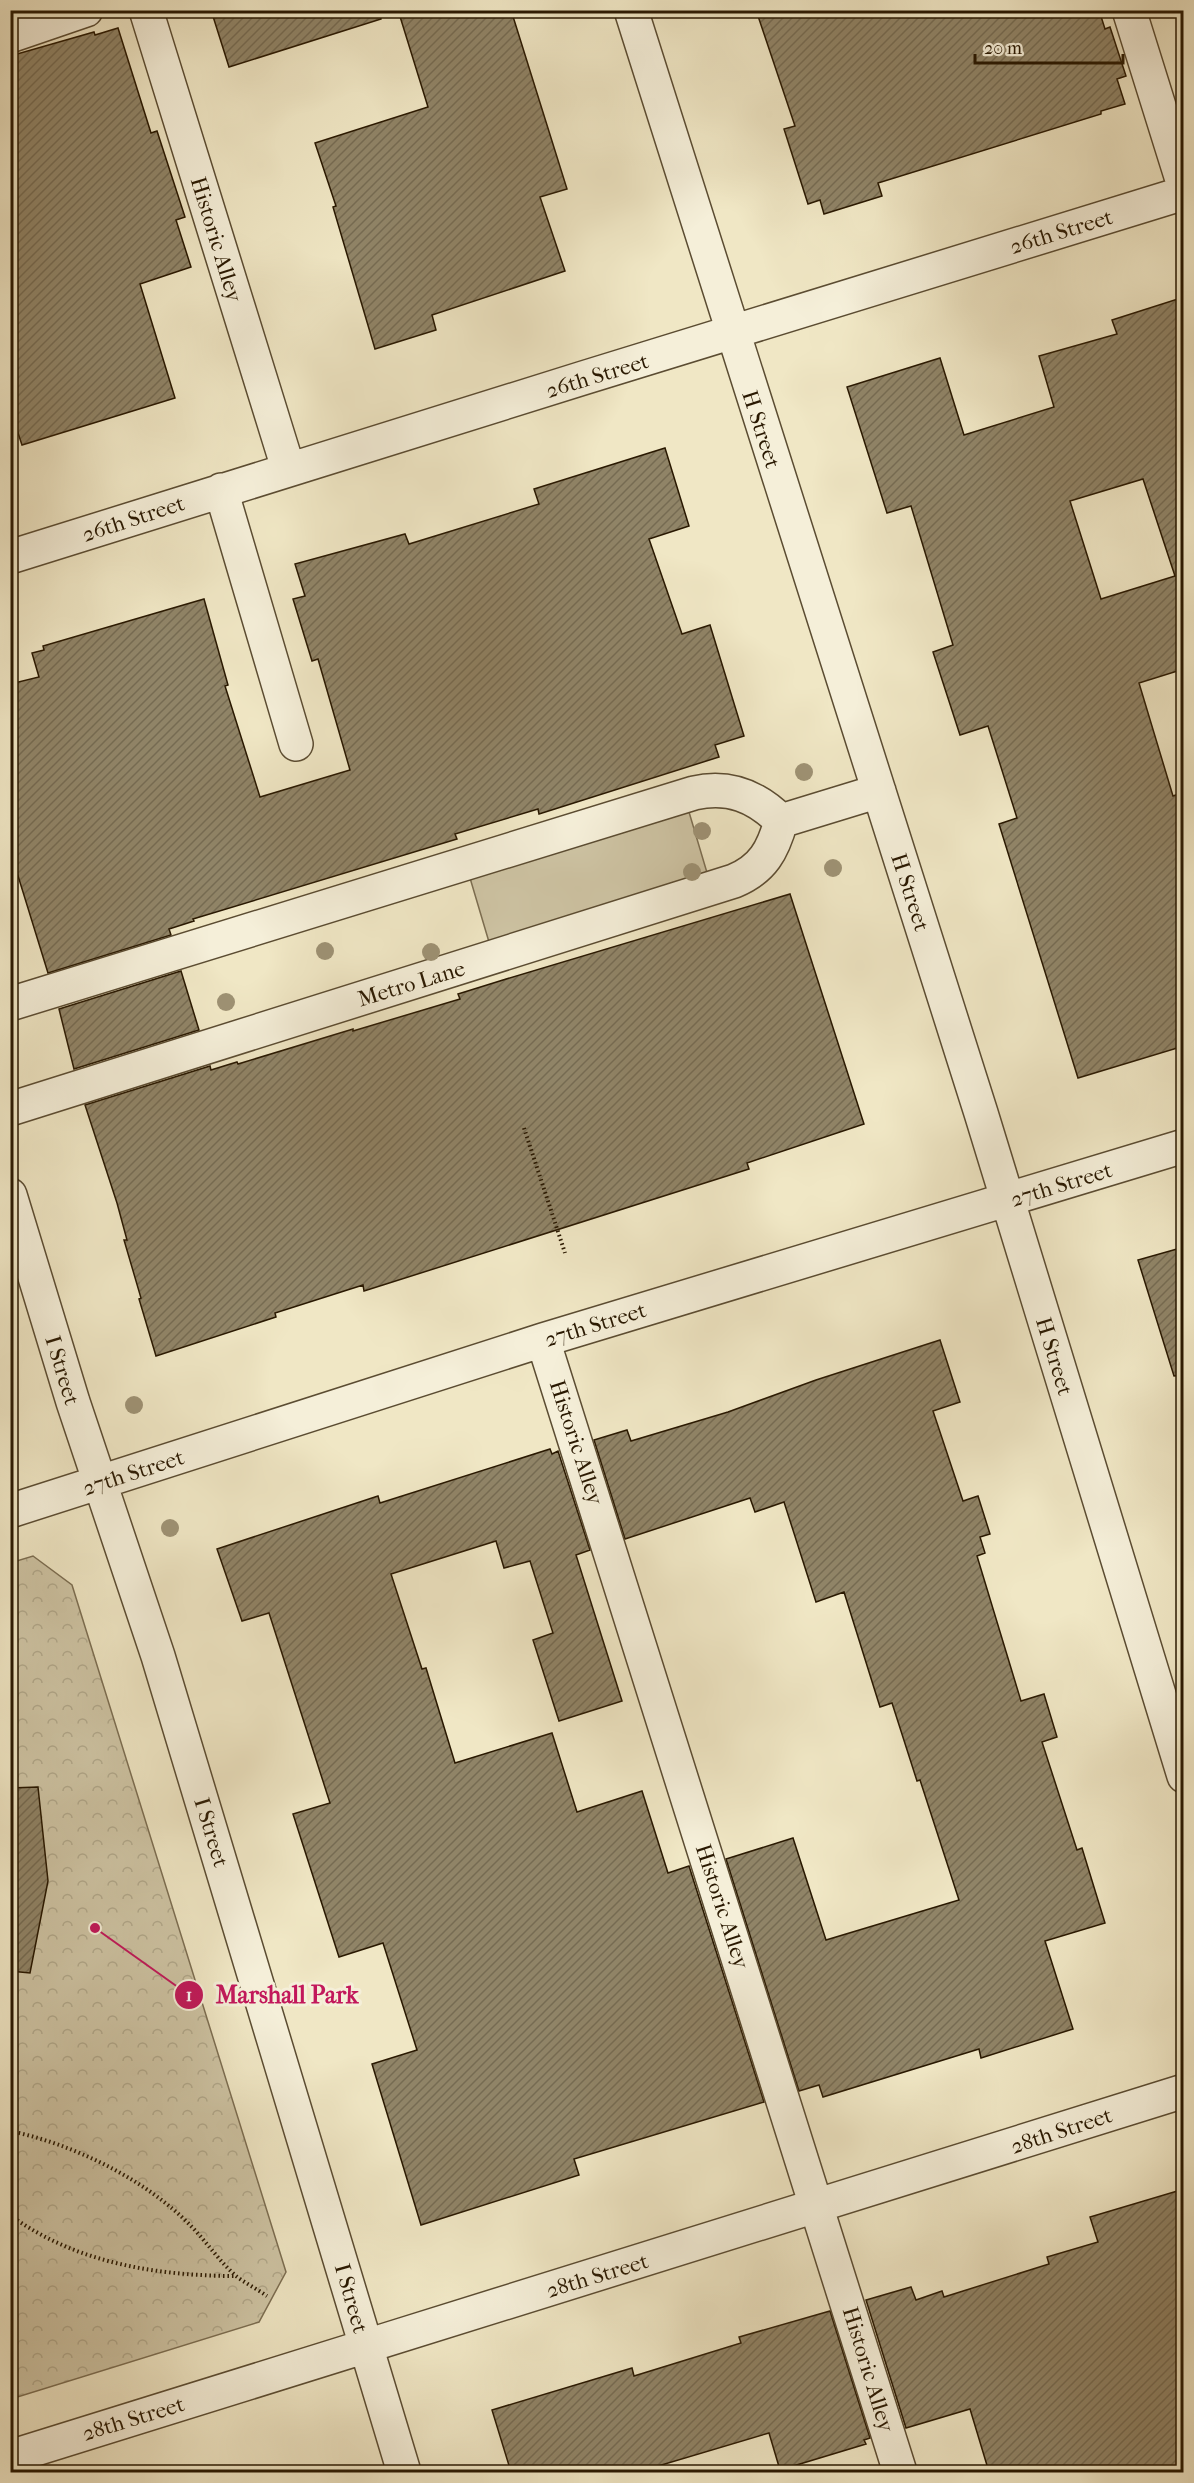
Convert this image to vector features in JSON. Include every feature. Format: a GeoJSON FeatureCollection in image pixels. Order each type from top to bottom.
{"type":"FeatureCollection","features":[{"type":"Feature","properties":{"kind":"street"},"geometry":{"type":"LineString","coordinates":[[10,36],[86,10]]}},
{"type":"Feature","properties":{"kind":"street","name":"Historic Alley"},"geometry":{"type":"LineString","coordinates":[[146,10],[288,468]]}},
{"type":"Feature","properties":{"kind":"street","name":"H Street"},"geometry":{"type":"LineString","coordinates":[[631,10],[981,1113],[1184,1776]]}},
{"type":"Feature","properties":{"kind":"street"},"geometry":{"type":"LineString","coordinates":[[1129,10],[1184,186]]}},
{"type":"Feature","properties":{"kind":"street","name":"26th Street"},"geometry":{"type":"LineString","coordinates":[[10,557],[288,468],[1184,193]]}},
{"type":"Feature","properties":{"kind":"street"},"geometry":{"type":"LineString","coordinates":[[221,490],[296,744]]}},
{"type":"Feature","properties":{"kind":"street"},"geometry":{"type":"LineString","coordinates":[[10,1004],[694,793],[712,789],[747,795],[771,810],[781,821],[879,792]]}},
{"type":"Feature","properties":{"kind":"street","name":"Metro Lane"},"geometry":{"type":"LineString","coordinates":[[10,1109],[734,881],[758,869],[766,859],[775,844],[781,821]]}},
{"type":"Feature","properties":{"kind":"street","name":"27th Street"},"geometry":{"type":"LineString","coordinates":[[10,1511],[543,1340],[1184,1146]]}},
{"type":"Feature","properties":{"kind":"street","name":"I Street"},"geometry":{"type":"LineString","coordinates":[[10,1195],[99,1483],[162,1668],[404,2472]]}},
{"type":"Feature","properties":{"kind":"street","name":"Historic Alley"},"geometry":{"type":"LineString","coordinates":[[543,1340],[819,2208],[900,2472]]}},
{"type":"Feature","properties":{"kind":"street","name":"28th Street"},"geometry":{"type":"LineString","coordinates":[[10,2457],[365,2344],[819,2208],[1184,2091]]}},
{"type":"Feature","properties":{"kind":"path"},"geometry":{"type":"LineString","coordinates":[[524,1128],[565,1253]]}},
{"type":"Feature","properties":{"kind":"path"},"geometry":{"type":"LineString","coordinates":[[10,2131],[34,2136],[96,2158],[189,2223],[236,2276],[267,2296]]}},
{"type":"Feature","properties":{"kind":"path"},"geometry":{"type":"LineString","coordinates":[[10,2215],[67,2246],[122,2266],[190,2276],[236,2276]]}},
{"type":"Feature","properties":{"kind":"green space"},"geometry":{"type":"Polygon","coordinates":[[[689,812],[708,876],[489,942],[470,878],[689,812]]]}},
{"type":"Feature","properties":{"kind":"green space"},"geometry":{"type":"Polygon","coordinates":[[[33,1556],[72,1585],[286,2272],[259,2322],[11,2399],[10,1563],[33,1556]]]}},
{"type":"Feature","properties":{"kind":"building"},"geometry":{"type":"Polygon","coordinates":[[[211,10],[379,10],[381,19],[229,67],[211,10]]]}},
{"type":"Feature","properties":{"kind":"building"},"geometry":{"type":"Polygon","coordinates":[[[398,10],[511,10],[567,189],[540,197],[565,271],[432,315],[436,330],[375,349],[333,207],[336,206],[315,143],[428,107],[398,10]]]}},
{"type":"Feature","properties":{"kind":"building"},"geometry":{"type":"Polygon","coordinates":[[[756,10],[1099,10],[1105,29],[1110,27],[1126,76],[1117,79],[1125,104],[1101,111],[1101,114],[878,183],[882,196],[824,214],[820,200],[808,204],[784,129],[795,126],[756,10]]]}},
{"type":"Feature","properties":{"kind":"building"},"geometry":{"type":"Polygon","coordinates":[[[118,28],[151,133],[157,131],[185,217],[176,220],[191,267],[140,284],[175,398],[22,445],[10,409],[10,56],[94,32],[95,35],[118,28]]]}},
{"type":"Feature","properties":{"kind":"building"},"geometry":{"type":"Polygon","coordinates":[[[1184,297],[1184,669],[1139,683],[1173,796],[1184,792],[1184,1046],[1078,1078],[999,824],[1017,818],[988,726],[960,735],[933,652],[953,645],[911,506],[887,513],[847,387],[940,358],[964,435],[1054,407],[1039,356],[1117,334],[1112,320],[1184,297]],[[1143,479],[1070,501],[1101,599],[1175,576],[1143,479]]]}},
{"type":"Feature","properties":{"kind":"building"},"geometry":{"type":"Polygon","coordinates":[[[665,448],[689,526],[649,539],[682,634],[710,625],[744,736],[715,745],[719,757],[539,814],[538,809],[455,834],[457,839],[193,919],[194,921],[169,929],[171,935],[48,973],[10,850],[10,684],[39,677],[32,653],[44,650],[43,646],[204,599],[228,685],[225,686],[260,797],[350,770],[318,659],[312,661],[293,599],[305,596],[295,564],[405,534],[409,544],[539,504],[534,489],[665,448]]]}},
{"type":"Feature","properties":{"kind":"building"},"geometry":{"type":"Polygon","coordinates":[[[790,894],[864,1124],[747,1163],[749,1169],[364,1291],[363,1285],[275,1313],[276,1317],[156,1356],[139,1299],[141,1298],[124,1240],[127,1240],[117,1203],[85,1105],[210,1066],[211,1070],[237,1062],[238,1064],[460,999],[458,994],[790,894]]]}},
{"type":"Feature","properties":{"kind":"building"},"geometry":{"type":"Polygon","coordinates":[[[181,971],[199,1030],[74,1069],[59,1009],[181,971]]]}},
{"type":"Feature","properties":{"kind":"building"},"geometry":{"type":"Polygon","coordinates":[[[1184,1247],[1184,1375],[1174,1376],[1138,1260],[1184,1247]]]}},
{"type":"Feature","properties":{"kind":"building"},"geometry":{"type":"Polygon","coordinates":[[[940,1340],[960,1402],[933,1411],[963,1501],[978,1496],[990,1534],[980,1537],[985,1553],[977,1556],[1021,1701],[1044,1694],[1057,1737],[1042,1742],[1077,1850],[1082,1848],[1105,1923],[1045,1941],[1073,2029],[981,2058],[979,2049],[823,2097],[819,2085],[799,2091],[726,1859],[793,1838],[826,1940],[959,1900],[920,1780],[917,1781],[892,1703],[880,1707],[844,1592],[816,1602],[784,1502],[755,1512],[750,1498],[625,1539],[594,1440],[627,1430],[631,1441],[728,1412],[816,1380],[940,1340]]]}},
{"type":"Feature","properties":{"kind":"building"},"geometry":{"type":"Polygon","coordinates":[[[550,1449],[552,1454],[558,1451],[590,1550],[576,1555],[622,1701],[559,1721],[533,1640],[553,1633],[530,1561],[504,1568],[496,1541],[391,1574],[422,1669],[426,1668],[455,1763],[552,1733],[577,1812],[642,1791],[668,1873],[689,1866],[764,2102],[574,2159],[579,2175],[421,2225],[372,2064],[417,2050],[383,1943],[339,1957],[293,1814],[330,1803],[269,1613],[242,1621],[217,1549],[378,1496],[380,1503],[550,1449]]]}},
{"type":"Feature","properties":{"kind":"building"},"geometry":{"type":"Polygon","coordinates":[[[38,1787],[48,1881],[30,1973],[10,1971],[10,1788],[38,1787]]]}},
{"type":"Feature","properties":{"kind":"building"},"geometry":{"type":"Polygon","coordinates":[[[1184,2189],[1184,2472],[989,2472],[970,2409],[906,2428],[866,2300],[911,2287],[916,2300],[942,2291],[944,2297],[1049,2264],[1047,2257],[1098,2242],[1090,2217],[1184,2189]]]}},
{"type":"Feature","properties":{"kind":"building"},"geometry":{"type":"Polygon","coordinates":[[[830,2311],[870,2438],[864,2440],[866,2444],[780,2470],[769,2433],[638,2472],[511,2472],[492,2410],[632,2368],[634,2376],[741,2343],[739,2337],[830,2311]]]}},
{"type":"Feature","properties":{"kind":"place","name":"Marshall Park"},"geometry":{"type":"Point","coordinates":[95,1928]}}]}
